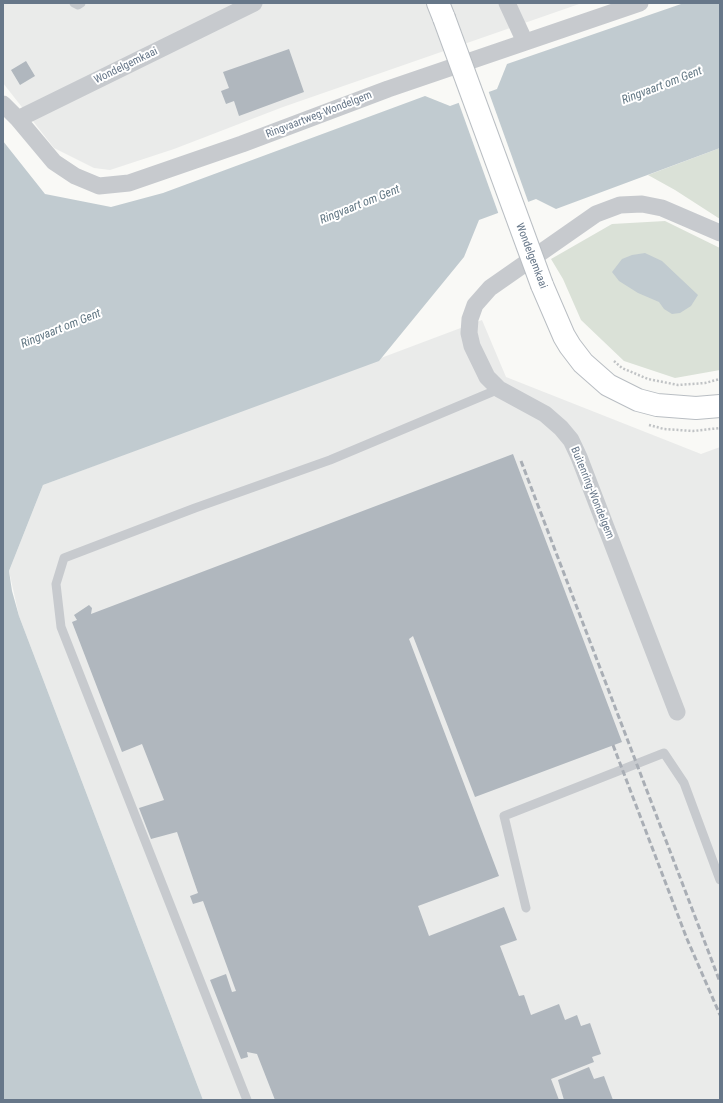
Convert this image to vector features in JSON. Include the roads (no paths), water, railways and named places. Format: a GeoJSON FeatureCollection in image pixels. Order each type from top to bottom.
{"type":"FeatureCollection","features":[{"type":"Feature","properties":{"kind":"main road","name":"Wondelgemkaai"},"geometry":{"type":"LineString","coordinates":[[441,11],[542,285],[564,336],[570,346],[583,363],[608,385],[638,400],[657,405],[696,408],[720,406]]}},
{"type":"Feature","properties":{"kind":"street","name":"Wondelgemkaai"},"geometry":{"type":"LineString","coordinates":[[18,119],[254,3]]}},
{"type":"Feature","properties":{"kind":"street"},"geometry":{"type":"LineString","coordinates":[[507,3],[525,42]]}},
{"type":"Feature","properties":{"kind":"street","name":"Ringvaartweg-Wondelgem"},"geometry":{"type":"LineString","coordinates":[[18,119],[54,162],[75,176],[99,186],[128,183],[242,144],[388,89],[640,3]]}},
{"type":"Feature","properties":{"kind":"street"},"geometry":{"type":"LineString","coordinates":[[3,104],[18,119]]}},
{"type":"Feature","properties":{"kind":"street","name":"Buitenring-Wondelgem"},"geometry":{"type":"LineString","coordinates":[[677,712],[579,457],[571,440],[561,428],[544,414],[499,389],[487,377],[472,346],[469,333],[470,318],[475,305],[490,288],[596,214],[620,205],[642,204],[662,208],[720,233]]}},
{"type":"Feature","properties":{"kind":"lane"},"geometry":{"type":"LineString","coordinates":[[74,3],[78,5],[81,3]]}},
{"type":"Feature","properties":{"kind":"lane"},"geometry":{"type":"LineString","coordinates":[[247,1100],[61,627],[56,584],[64,558],[195,508],[330,460],[499,389]]}},
{"type":"Feature","properties":{"kind":"lane"},"geometry":{"type":"LineString","coordinates":[[526,908],[504,816],[664,753],[684,783],[720,880]]}},
{"type":"Feature","properties":{"kind":"water","name":"Ringvaart om Gent"},"geometry":{"type":"Polygon","coordinates":[[[684,3],[720,3],[720,148],[556,209],[536,199],[479,220],[464,257],[379,361],[43,485],[9,571],[12,591],[19,616],[203,1100],[3,1100],[3,141],[45,194],[111,207],[163,193],[425,96],[450,106],[497,89],[507,64],[684,3]]]}},
{"type":"Feature","properties":{"kind":"water"},"geometry":{"type":"Polygon","coordinates":[[[645,253],[662,261],[698,295],[691,306],[680,313],[672,314],[664,309],[659,302],[638,293],[619,281],[612,272],[622,259],[632,255],[645,253]]]}},
{"type":"Feature","properties":{"kind":"railway"},"geometry":{"type":"LineString","coordinates":[[521,461],[720,982]]}},
{"type":"Feature","properties":{"kind":"railway"},"geometry":{"type":"LineString","coordinates":[[613,745],[687,939],[720,1015]]}}]}
